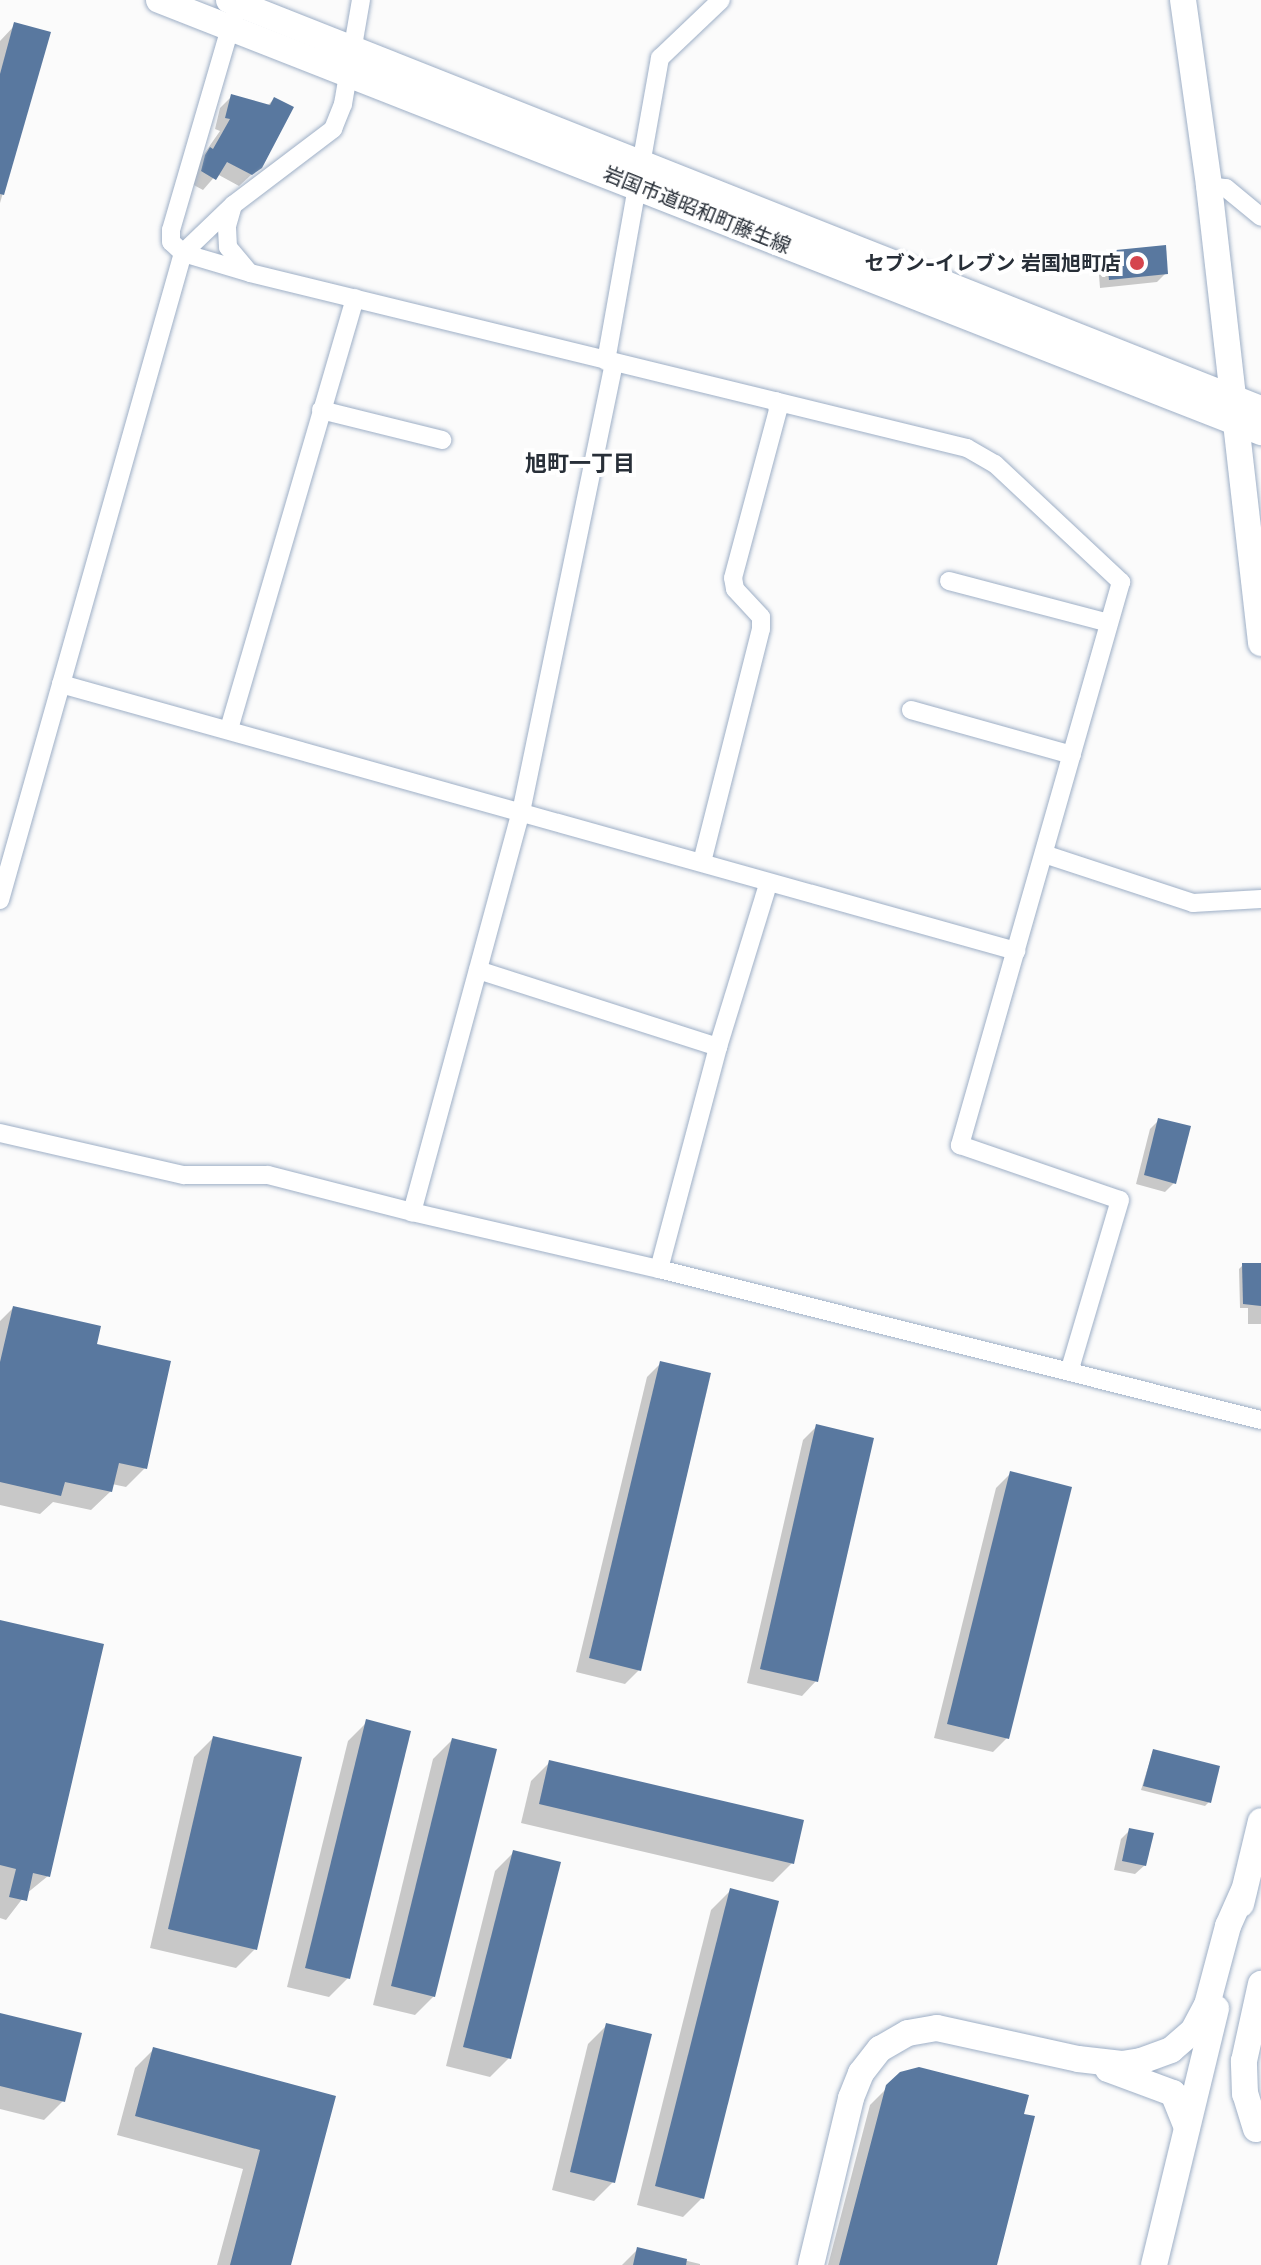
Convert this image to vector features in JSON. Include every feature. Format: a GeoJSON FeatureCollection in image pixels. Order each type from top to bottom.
{"type":"FeatureCollection","features":[{"type":"Feature","properties":{"kind":"street"},"geometry":{"type":"LineString","coordinates":[[0,900],[183,253],[233,205],[333,129],[361,0]]}},
{"type":"Feature","properties":{"kind":"street"},"geometry":{"type":"LineString","coordinates":[[1183,0],[1209,186],[1261,643]]}},
{"type":"Feature","properties":{"kind":"street","name":"岩国市道昭和町藤生線"},"geometry":{"type":"LineString","coordinates":[[172,2],[233,8],[350,61],[1233,410]]}},
{"type":"Feature","properties":{"kind":"street"},"geometry":{"type":"LineString","coordinates":[[412,1212],[521,811],[610,362],[660,58],[716,2]]}},
{"type":"Feature","properties":{"kind":"street"},"geometry":{"type":"LineString","coordinates":[[233,8],[171,230],[171,242],[183,253],[250,273],[967,448],[995,464],[1121,582],[960,1145],[1120,1200],[1069,1372]]}},
{"type":"Feature","properties":{"kind":"street"},"geometry":{"type":"LineString","coordinates":[[1209,186],[1226,188],[1261,217]]}},
{"type":"Feature","properties":{"kind":"street"},"geometry":{"type":"LineString","coordinates":[[233,205],[227,226],[228,247],[250,273]]}},
{"type":"Feature","properties":{"kind":"street"},"geometry":{"type":"LineString","coordinates":[[229,729],[355,298]]}},
{"type":"Feature","properties":{"kind":"street"},"geometry":{"type":"LineString","coordinates":[[702,862],[761,629],[761,617],[735,589],[733,578],[778,410],[776,401]]}},
{"type":"Feature","properties":{"kind":"street"},"geometry":{"type":"LineString","coordinates":[[1233,410],[1261,409]]}},
{"type":"Feature","properties":{"kind":"street"},"geometry":{"type":"LineString","coordinates":[[321,410],[442,440]]}},
{"type":"Feature","properties":{"kind":"street"},"geometry":{"type":"LineString","coordinates":[[1233,410],[1261,432]]}},
{"type":"Feature","properties":{"kind":"street"},"geometry":{"type":"LineString","coordinates":[[949,581],[1109,623]]}},
{"type":"Feature","properties":{"kind":"street"},"geometry":{"type":"LineString","coordinates":[[61,684],[1016,951]]}},
{"type":"Feature","properties":{"kind":"street"},"geometry":{"type":"LineString","coordinates":[[911,710],[1072,755]]}},
{"type":"Feature","properties":{"kind":"street"},"geometry":{"type":"LineString","coordinates":[[1044,854],[1193,903],[1261,899]]}},
{"type":"Feature","properties":{"kind":"street"},"geometry":{"type":"LineString","coordinates":[[659,1269],[718,1047],[768,884]]}},
{"type":"Feature","properties":{"kind":"street"},"geometry":{"type":"LineString","coordinates":[[478,970],[718,1047]]}},
{"type":"Feature","properties":{"kind":"street"},"geometry":{"type":"LineString","coordinates":[[0,1133],[184,1175],[268,1175],[1261,1420]]}},
{"type":"Feature","properties":{"kind":"street"},"geometry":{"type":"LineString","coordinates":[[1154,2265],[1261,1821]]}},
{"type":"Feature","properties":{"kind":"street"},"geometry":{"type":"LineString","coordinates":[[811,2265],[851,2098],[861,2073],[880,2049],[908,2033],[937,2028],[1078,2059],[1122,2064],[1171,2050],[1193,2031],[1207,2005],[1228,1926],[1244,1890]]}},
{"type":"Feature","properties":{"kind":"street"},"geometry":{"type":"LineString","coordinates":[[1259,2132],[1245,2094],[1261,1984]]}},
{"type":"Feature","properties":{"kind":"street"},"geometry":{"type":"LineString","coordinates":[[1078,2059],[1173,2093],[1187,2127]]}},
{"type":"Feature","properties":{"kind":"building"},"geometry":{"type":"Polygon","coordinates":[[[14,22],[51,32],[4,195],[0,194],[0,74],[14,22]]]}},
{"type":"Feature","properties":{"kind":"building"},"geometry":{"type":"Polygon","coordinates":[[[231,94],[270,105],[274,97],[294,107],[262,168],[252,175],[227,162],[216,180],[201,171],[205,155],[210,147],[213,149],[230,119],[225,118],[231,94]]]}},
{"type":"Feature","properties":{"kind":"building","name":"セブン-イレブン 岩国旭町店"},"geometry":{"type":"Polygon","coordinates":[[[1166,245],[1168,274],[1109,280],[1106,251],[1166,245]]]}},
{"type":"Feature","properties":{"kind":"building"},"geometry":{"type":"Polygon","coordinates":[[[1158,1118],[1191,1126],[1176,1184],[1144,1175],[1158,1118]]]}},
{"type":"Feature","properties":{"kind":"building"},"geometry":{"type":"Polygon","coordinates":[[[1242,1263],[1261,1263],[1261,1306],[1243,1304],[1242,1263]]]}},
{"type":"Feature","properties":{"kind":"building"},"geometry":{"type":"Polygon","coordinates":[[[13,1306],[101,1326],[97,1344],[171,1361],[147,1469],[119,1463],[112,1492],[65,1482],[61,1496],[0,1482],[0,1362],[13,1306]]]}},
{"type":"Feature","properties":{"kind":"building"},"geometry":{"type":"Polygon","coordinates":[[[660,1361],[711,1373],[641,1671],[589,1658],[660,1361]]]}},
{"type":"Feature","properties":{"kind":"building"},"geometry":{"type":"Polygon","coordinates":[[[816,1424],[874,1438],[818,1682],[760,1669],[816,1424]]]}},
{"type":"Feature","properties":{"kind":"building"},"geometry":{"type":"Polygon","coordinates":[[[1010,1471],[1072,1487],[1009,1739],[947,1724],[1010,1471]]]}},
{"type":"Feature","properties":{"kind":"building"},"geometry":{"type":"Polygon","coordinates":[[[0,1620],[104,1644],[50,1877],[33,1873],[27,1901],[9,1897],[16,1869],[0,1865],[0,1620]]]}},
{"type":"Feature","properties":{"kind":"building"},"geometry":{"type":"Polygon","coordinates":[[[366,1719],[411,1731],[350,1979],[305,1968],[366,1719]]]}},
{"type":"Feature","properties":{"kind":"building"},"geometry":{"type":"Polygon","coordinates":[[[213,1736],[302,1757],[257,1950],[168,1929],[213,1736]]]}},
{"type":"Feature","properties":{"kind":"building"},"geometry":{"type":"Polygon","coordinates":[[[452,1738],[497,1749],[435,1997],[391,1986],[452,1738]]]}},
{"type":"Feature","properties":{"kind":"building"},"geometry":{"type":"Polygon","coordinates":[[[1153,1749],[1220,1766],[1211,1803],[1143,1786],[1153,1749]]]}},
{"type":"Feature","properties":{"kind":"building"},"geometry":{"type":"Polygon","coordinates":[[[549,1760],[804,1820],[794,1864],[539,1804],[549,1760]]]}},
{"type":"Feature","properties":{"kind":"building"},"geometry":{"type":"Polygon","coordinates":[[[1129,1828],[1154,1833],[1146,1866],[1122,1861],[1129,1828]]]}},
{"type":"Feature","properties":{"kind":"building"},"geometry":{"type":"Polygon","coordinates":[[[513,1850],[561,1862],[511,2059],[463,2047],[513,1850]]]}},
{"type":"Feature","properties":{"kind":"building"},"geometry":{"type":"Polygon","coordinates":[[[730,1888],[779,1901],[704,2199],[655,2186],[730,1888]]]}},
{"type":"Feature","properties":{"kind":"building"},"geometry":{"type":"Polygon","coordinates":[[[0,2013],[82,2033],[65,2102],[0,2086],[0,2013]]]}},
{"type":"Feature","properties":{"kind":"building"},"geometry":{"type":"Polygon","coordinates":[[[606,2023],[652,2034],[615,2183],[570,2172],[606,2023]]]}},
{"type":"Feature","properties":{"kind":"building"},"geometry":{"type":"Polygon","coordinates":[[[153,2047],[336,2096],[291,2265],[230,2265],[260,2150],[135,2116],[153,2047]]]}},
{"type":"Feature","properties":{"kind":"building"},"geometry":{"type":"Polygon","coordinates":[[[919,2067],[1029,2095],[1024,2114],[1035,2116],[997,2265],[839,2265],[886,2085],[900,2072],[919,2067]]]}},
{"type":"Feature","properties":{"kind":"building"},"geometry":{"type":"Polygon","coordinates":[[[637,2247],[687,2259],[686,2265],[633,2265],[637,2247]]]}},
{"type":"Feature","properties":{"kind":"place","name":"セブン-イレブン 岩国旭町店"},"geometry":{"type":"Point","coordinates":[1137,263]}},
{"type":"Feature","properties":{"kind":"district","name":"旭町一丁目"},"geometry":{"type":"Point","coordinates":[580,464]}}]}
